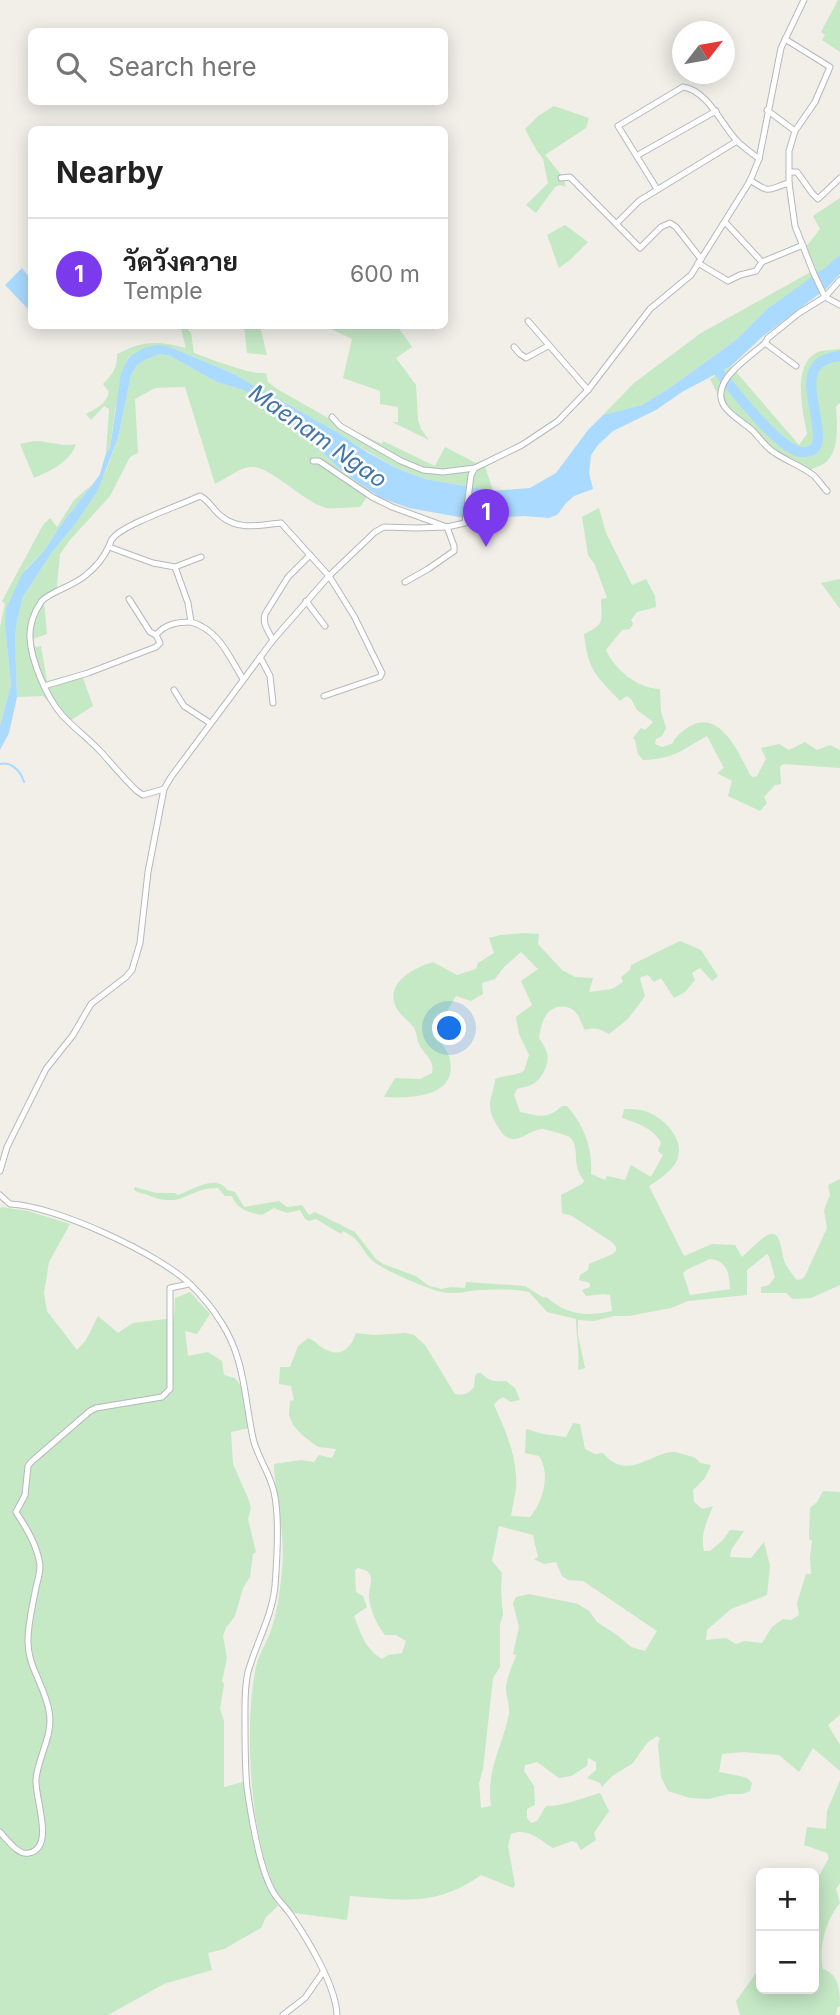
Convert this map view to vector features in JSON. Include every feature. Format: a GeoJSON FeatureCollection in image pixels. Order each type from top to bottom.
{"type":"FeatureCollection","features":[{"type":"Feature","properties":{"kind":"street"},"geometry":{"type":"LineString","coordinates":[[332,417],[340,426],[410,465],[437,472],[475,468],[522,445],[558,421],[588,390],[650,309],[691,275],[750,180],[759,159],[781,48],[804,0]]}},
{"type":"Feature","properties":{"kind":"street"},"geometry":{"type":"LineString","coordinates":[[785,39],[830,67],[840,70]]}},
{"type":"Feature","properties":{"kind":"street"},"geometry":{"type":"LineString","coordinates":[[830,67],[815,102],[795,131],[789,151],[789,183],[795,226],[814,274],[824,296],[840,305]]}},
{"type":"Feature","properties":{"kind":"street"},"geometry":{"type":"LineString","coordinates":[[657,188],[618,126],[683,87],[695,92],[716,111],[737,141],[759,159]]}},
{"type":"Feature","properties":{"kind":"street"},"geometry":{"type":"LineString","coordinates":[[767,110],[795,131]]}},
{"type":"Feature","properties":{"kind":"street"},"geometry":{"type":"LineString","coordinates":[[638,155],[716,111]]}},
{"type":"Feature","properties":{"kind":"street"},"geometry":{"type":"LineString","coordinates":[[617,223],[657,188],[737,141]]}},
{"type":"Feature","properties":{"kind":"street"},"geometry":{"type":"LineString","coordinates":[[789,172],[797,172],[818,199],[840,178]]}},
{"type":"Feature","properties":{"kind":"street"},"geometry":{"type":"LineString","coordinates":[[561,178],[569,177],[640,248],[661,227],[670,223],[676,227],[699,261],[729,281],[740,275],[753,273],[762,262],[803,245]]}},
{"type":"Feature","properties":{"kind":"street"},"geometry":{"type":"LineString","coordinates":[[750,180],[769,191],[789,183]]}},
{"type":"Feature","properties":{"kind":"street"},"geometry":{"type":"LineString","coordinates":[[725,222],[762,262]]}},
{"type":"Feature","properties":{"kind":"street"},"geometry":{"type":"LineString","coordinates":[[827,491],[815,476],[776,455],[763,444],[752,430],[726,409],[720,398],[727,377],[768,338],[824,296],[840,280]]}},
{"type":"Feature","properties":{"kind":"street"},"geometry":{"type":"LineString","coordinates":[[528,321],[588,390]]}},
{"type":"Feature","properties":{"kind":"street"},"geometry":{"type":"LineString","coordinates":[[765,343],[796,366]]}},
{"type":"Feature","properties":{"kind":"street"},"geometry":{"type":"LineString","coordinates":[[514,347],[526,358],[548,346]]}},
{"type":"Feature","properties":{"kind":"street"},"geometry":{"type":"LineString","coordinates":[[313,461],[319,461],[372,497],[392,507],[447,527],[454,551],[404,582]]}},
{"type":"Feature","properties":{"kind":"street"},"geometry":{"type":"LineString","coordinates":[[0,1171],[7,1147],[46,1069],[73,1035],[91,1004],[127,977],[132,970],[141,943],[148,872],[164,789],[273,640],[329,576],[375,532],[384,527],[447,527],[465,523],[471,475],[475,468]]}},
{"type":"Feature","properties":{"kind":"street"},"geometry":{"type":"LineString","coordinates":[[164,789],[143,795],[137,791],[89,740],[63,717],[44,686],[29,636],[40,604],[48,596],[86,576],[109,547],[111,540],[126,528],[200,496],[220,515],[244,527],[281,523],[329,576],[354,616],[382,673],[380,677],[324,696]]}},
{"type":"Feature","properties":{"kind":"street"},"geometry":{"type":"LineString","coordinates":[[109,547],[153,563],[175,567],[201,556]]}},
{"type":"Feature","properties":{"kind":"street"},"geometry":{"type":"LineString","coordinates":[[273,640],[264,624],[265,614],[283,585],[310,555]]}},
{"type":"Feature","properties":{"kind":"street"},"geometry":{"type":"LineString","coordinates":[[175,567],[188,603],[191,622]]}},
{"type":"Feature","properties":{"kind":"street"},"geometry":{"type":"LineString","coordinates":[[44,686],[88,673],[156,647],[160,643],[128,599]]}},
{"type":"Feature","properties":{"kind":"street"},"geometry":{"type":"LineString","coordinates":[[306,601],[325,626]]}},
{"type":"Feature","properties":{"kind":"street"},"geometry":{"type":"LineString","coordinates":[[156,635],[175,623],[191,622],[205,626],[218,639],[243,679]]}},
{"type":"Feature","properties":{"kind":"street"},"geometry":{"type":"LineString","coordinates":[[260,657],[270,676],[273,703]]}},
{"type":"Feature","properties":{"kind":"street"},"geometry":{"type":"LineString","coordinates":[[174,690],[184,706],[210,723]]}},
{"type":"Feature","properties":{"kind":"street"},"geometry":{"type":"LineString","coordinates":[[0,1195],[10,1204],[49,1212],[96,1230],[136,1249],[190,1284],[221,1322],[238,1357],[253,1439],[274,1492],[276,1541],[274,1588],[268,1618],[251,1661],[245,1688],[247,1788],[256,1840],[270,1886],[290,1914],[323,1972],[335,2000],[337,2015]]}},
{"type":"Feature","properties":{"kind":"street"},"geometry":{"type":"LineString","coordinates":[[0,1832],[24,1853],[37,1849],[41,1843],[42,1827],[36,1782],[49,1729],[50,1712],[33,1671],[27,1641],[40,1567],[32,1537],[16,1512],[25,1495],[28,1466],[90,1411],[156,1399],[167,1394],[170,1389],[170,1288],[190,1284]]}},
{"type":"Feature","properties":{"kind":"street"},"geometry":{"type":"LineString","coordinates":[[283,2015],[305,1998],[323,1972]]}},
{"type":"Feature","properties":{"kind":"green space"},"geometry":{"type":"Polygon","coordinates":[[[838,0],[840,52],[822,40],[825,35],[821,32],[838,0]]]}},
{"type":"Feature","properties":{"kind":"green space"},"geometry":{"type":"Polygon","coordinates":[[[554,106],[589,118],[586,128],[545,155],[563,177],[566,187],[555,187],[536,213],[526,205],[548,183],[543,159],[525,129],[538,116],[554,106]]]}},
{"type":"Feature","properties":{"kind":"green space"},"geometry":{"type":"Polygon","coordinates":[[[840,198],[840,255],[827,267],[767,309],[738,338],[668,389],[642,405],[603,415],[634,383],[701,333],[816,269],[806,247],[820,229],[813,216],[840,198]]]}},
{"type":"Feature","properties":{"kind":"green space"},"geometry":{"type":"Polygon","coordinates":[[[565,225],[588,242],[559,268],[547,235],[565,225]]]}},
{"type":"Feature","properties":{"kind":"green space"},"geometry":{"type":"Polygon","coordinates":[[[181,329],[188,329],[191,333],[194,353],[241,369],[266,373],[268,382],[277,389],[330,419],[334,415],[342,425],[435,466],[445,447],[476,463],[483,460],[493,491],[425,479],[398,469],[234,374],[170,347],[128,357],[115,409],[110,448],[106,453],[109,409],[104,406],[91,420],[86,414],[106,400],[109,392],[103,384],[114,370],[117,354],[151,343],[186,348],[181,329]]]}},
{"type":"Feature","properties":{"kind":"green space"},"geometry":{"type":"Polygon","coordinates":[[[244,329],[261,329],[267,355],[247,353],[244,329]]]}},
{"type":"Feature","properties":{"kind":"green space"},"geometry":{"type":"Polygon","coordinates":[[[331,329],[399,329],[412,347],[396,358],[416,385],[418,420],[429,440],[392,422],[398,422],[398,407],[380,404],[380,391],[343,378],[352,339],[331,329]]]}},
{"type":"Feature","properties":{"kind":"green space"},"geometry":{"type":"Polygon","coordinates":[[[840,349],[840,403],[836,406],[837,429],[833,452],[825,463],[806,473],[770,454],[753,433],[727,413],[710,379],[731,366],[799,445],[807,434],[801,389],[804,367],[818,352],[840,349]]]}},
{"type":"Feature","properties":{"kind":"green space"},"geometry":{"type":"Polygon","coordinates":[[[160,354],[170,356],[217,382],[243,390],[265,402],[285,417],[343,472],[371,491],[360,507],[327,508],[308,499],[267,471],[257,468],[245,468],[215,484],[185,387],[155,388],[135,399],[138,453],[130,457],[110,496],[60,554],[56,596],[44,601],[47,634],[33,639],[35,647],[41,646],[47,681],[81,672],[93,706],[68,722],[43,696],[17,697],[17,620],[23,597],[52,552],[73,527],[106,471],[118,438],[131,375],[137,365],[160,354]]]}},
{"type":"Feature","properties":{"kind":"green space"},"geometry":{"type":"Polygon","coordinates":[[[34,441],[76,444],[64,461],[34,478],[20,444],[34,441]]]}},
{"type":"Feature","properties":{"kind":"green space"},"geometry":{"type":"Polygon","coordinates":[[[93,484],[44,551],[26,569],[7,609],[5,625],[11,685],[0,726],[0,627],[5,604],[2,601],[43,525],[50,518],[57,527],[74,500],[93,484]]]}},
{"type":"Feature","properties":{"kind":"green space"},"geometry":{"type":"Polygon","coordinates":[[[599,508],[606,533],[632,585],[646,579],[655,596],[656,607],[637,612],[631,620],[633,624],[630,629],[622,630],[606,650],[628,677],[643,686],[660,689],[661,712],[666,728],[655,744],[662,747],[672,744],[687,728],[698,723],[709,723],[726,735],[753,777],[757,776],[766,759],[761,748],[779,744],[789,750],[805,742],[817,750],[830,745],[840,750],[840,768],[784,764],[780,766],[781,784],[775,785],[764,797],[767,803],[760,811],[728,796],[732,781],[717,773],[724,768],[707,736],[670,756],[643,760],[633,738],[641,728],[645,730],[653,722],[637,710],[631,699],[627,696],[620,701],[605,685],[594,672],[586,646],[584,634],[599,625],[602,617],[601,599],[607,598],[595,565],[588,555],[582,517],[599,508]]]}},
{"type":"Feature","properties":{"kind":"green space"},"geometry":{"type":"Polygon","coordinates":[[[840,579],[840,609],[821,583],[840,579]]]}},
{"type":"Feature","properties":{"kind":"green space"},"geometry":{"type":"Polygon","coordinates":[[[539,934],[538,944],[562,970],[575,977],[593,978],[589,992],[612,989],[623,982],[621,977],[630,970],[631,965],[680,941],[701,950],[718,976],[712,981],[700,968],[692,973],[695,980],[685,992],[674,998],[661,978],[654,982],[648,975],[641,977],[645,996],[628,1019],[609,1034],[597,1029],[585,1030],[577,1014],[570,1008],[561,1007],[549,1012],[543,1020],[539,1038],[548,1058],[546,1066],[536,1082],[517,1089],[514,1095],[520,1112],[542,1116],[567,1106],[586,1138],[591,1174],[605,1180],[607,1176],[625,1180],[631,1165],[651,1177],[663,1155],[658,1151],[661,1142],[649,1130],[622,1118],[624,1109],[641,1110],[658,1117],[672,1130],[679,1147],[678,1155],[669,1171],[649,1186],[684,1256],[712,1244],[735,1245],[742,1257],[763,1238],[773,1234],[779,1240],[786,1265],[797,1280],[805,1276],[827,1228],[824,1210],[830,1195],[828,1185],[840,1179],[840,1285],[811,1298],[793,1299],[786,1293],[761,1293],[761,1287],[769,1285],[775,1277],[767,1254],[747,1270],[747,1295],[688,1301],[671,1308],[629,1316],[614,1316],[594,1321],[578,1320],[578,1335],[585,1368],[578,1370],[576,1319],[547,1312],[529,1292],[492,1289],[452,1293],[436,1290],[378,1265],[349,1234],[343,1231],[341,1234],[316,1219],[309,1221],[300,1210],[287,1213],[274,1208],[262,1215],[252,1213],[244,1210],[232,1196],[225,1196],[218,1188],[171,1200],[134,1190],[135,1187],[178,1195],[216,1183],[235,1192],[244,1207],[279,1201],[287,1207],[302,1205],[309,1215],[315,1212],[355,1232],[383,1264],[416,1276],[429,1286],[442,1289],[465,1288],[466,1282],[525,1286],[569,1311],[594,1314],[612,1311],[610,1295],[586,1296],[582,1290],[590,1287],[590,1283],[579,1280],[580,1275],[588,1270],[589,1264],[613,1254],[616,1247],[572,1216],[562,1213],[561,1195],[584,1181],[577,1168],[573,1142],[568,1136],[542,1129],[518,1138],[508,1138],[491,1113],[490,1102],[495,1079],[524,1071],[529,1055],[519,1034],[516,1017],[532,1005],[521,981],[538,969],[521,952],[495,979],[482,983],[483,994],[471,1001],[456,996],[446,1013],[440,1038],[449,1056],[451,1070],[448,1080],[441,1088],[420,1096],[384,1097],[395,1078],[420,1079],[432,1073],[433,1068],[419,1044],[414,1028],[396,1007],[394,991],[398,984],[417,968],[433,962],[457,975],[476,969],[478,963],[494,953],[489,938],[500,935],[539,934]],[[710,1259],[683,1273],[690,1295],[730,1289],[726,1269],[716,1260],[710,1259]]]}},
{"type":"Feature","properties":{"kind":"green space"},"geometry":{"type":"Polygon","coordinates":[[[2,1207],[28,1211],[70,1224],[49,1262],[44,1293],[47,1311],[77,1350],[86,1340],[98,1316],[118,1333],[133,1323],[174,1318],[175,1298],[190,1292],[210,1314],[197,1334],[185,1331],[188,1356],[208,1352],[222,1361],[224,1375],[235,1378],[243,1389],[249,1428],[231,1432],[233,1464],[251,1508],[248,1519],[256,1552],[253,1554],[250,1577],[243,1588],[235,1616],[223,1636],[227,1658],[220,1709],[224,1721],[224,1787],[243,1782],[252,1839],[266,1886],[278,1906],[266,1917],[261,1928],[224,1949],[208,1953],[212,1970],[164,1984],[108,2015],[0,2015],[2,1207]]]}},
{"type":"Feature","properties":{"kind":"green space"},"geometry":{"type":"Polygon","coordinates":[[[356,1333],[414,1335],[425,1345],[455,1394],[468,1393],[474,1387],[477,1373],[492,1380],[506,1381],[515,1388],[520,1400],[511,1402],[503,1397],[494,1405],[507,1435],[515,1466],[516,1488],[511,1516],[530,1517],[539,1504],[544,1488],[543,1463],[539,1456],[525,1453],[526,1429],[566,1437],[573,1423],[580,1424],[585,1449],[595,1454],[603,1453],[612,1462],[621,1465],[630,1466],[675,1452],[711,1465],[705,1478],[693,1490],[694,1502],[702,1509],[713,1506],[706,1523],[704,1551],[710,1551],[730,1530],[744,1531],[731,1550],[730,1557],[751,1558],[764,1542],[770,1566],[767,1595],[731,1609],[707,1630],[706,1640],[726,1638],[736,1644],[744,1641],[762,1643],[772,1627],[783,1619],[791,1620],[799,1615],[797,1603],[806,1574],[811,1574],[810,1508],[823,1491],[840,1492],[840,1715],[828,1725],[840,1745],[840,1771],[813,1748],[799,1772],[779,1755],[743,1752],[722,1754],[719,1772],[747,1778],[752,1783],[750,1791],[709,1799],[690,1798],[668,1791],[661,1777],[658,1745],[660,1738],[657,1736],[647,1743],[633,1763],[611,1777],[602,1787],[600,1783],[587,1778],[596,1770],[596,1762],[588,1758],[587,1766],[571,1776],[559,1778],[537,1762],[525,1765],[524,1771],[534,1786],[535,1805],[527,1809],[527,1818],[531,1823],[537,1821],[546,1806],[600,1793],[609,1811],[594,1833],[596,1840],[581,1850],[577,1843],[572,1841],[553,1848],[528,1833],[511,1834],[508,1846],[515,1885],[513,1888],[481,1875],[465,1885],[434,1897],[402,1900],[350,1896],[347,1920],[294,1913],[272,1883],[259,1834],[251,1776],[252,1691],[257,1662],[270,1632],[280,1592],[283,1543],[274,1464],[301,1460],[314,1462],[319,1455],[332,1458],[336,1449],[318,1447],[293,1425],[289,1415],[290,1401],[294,1400],[291,1386],[279,1384],[280,1367],[290,1367],[298,1346],[308,1338],[324,1349],[337,1353],[346,1349],[356,1333]],[[499,1526],[492,1561],[502,1573],[500,1667],[493,1678],[483,1769],[479,1783],[481,1808],[491,1806],[493,1770],[509,1714],[506,1687],[516,1655],[513,1654],[519,1627],[513,1603],[516,1597],[529,1594],[578,1604],[631,1647],[645,1651],[657,1631],[583,1581],[568,1580],[562,1576],[556,1562],[544,1564],[534,1559],[538,1557],[533,1535],[499,1526]],[[358,1568],[355,1570],[356,1592],[363,1596],[367,1607],[354,1616],[364,1640],[371,1651],[382,1659],[388,1655],[402,1653],[406,1641],[396,1635],[385,1635],[382,1631],[370,1602],[370,1575],[358,1568]]]}},
{"type":"Feature","properties":{"kind":"green space"},"geometry":{"type":"Polygon","coordinates":[[[840,1780],[840,1883],[836,1889],[840,1903],[827,1925],[822,1943],[822,1961],[823,1969],[832,1975],[838,1984],[840,2006],[836,2015],[740,2015],[736,2001],[756,1973],[756,1994],[819,1994],[819,1875],[829,1858],[827,1853],[804,1845],[807,1827],[826,1829],[827,1811],[840,1780]]]}},
{"type":"Feature","properties":{"kind":"water","name":"Maenam Ngao"},"geometry":{"type":"Polygon","coordinates":[[[840,255],[840,274],[827,288],[762,337],[731,366],[682,392],[656,410],[613,431],[591,455],[589,473],[593,489],[574,496],[557,515],[549,518],[524,516],[470,519],[409,508],[381,498],[343,472],[285,417],[265,402],[243,390],[217,382],[170,356],[160,354],[145,360],[137,365],[131,375],[118,438],[98,490],[23,597],[15,637],[17,697],[9,733],[0,750],[0,726],[11,685],[6,609],[22,574],[44,551],[100,474],[110,448],[121,373],[129,357],[144,348],[158,345],[170,347],[234,374],[367,452],[398,469],[425,479],[493,491],[530,488],[556,473],[588,430],[603,415],[642,405],[668,389],[738,338],[767,309],[840,255]]]}},
{"type":"Feature","properties":{"kind":"water"},"geometry":{"type":"Polygon","coordinates":[[[22,268],[28,276],[28,309],[5,285],[22,268]]]}},
{"type":"Feature","properties":{"kind":"waterway"},"geometry":{"type":"LineString","coordinates":[[714,366],[768,429],[792,449],[802,452],[812,450],[817,443],[812,377],[821,362],[840,356]]}},
{"type":"Feature","properties":{"kind":"waterway"},"geometry":{"type":"LineString","coordinates":[[0,764],[15,768],[24,782]]}},
{"type":"Feature","properties":{"kind":"place","name":"วัดวังควาย"},"geometry":{"type":"Point","coordinates":[486,547]}}]}
